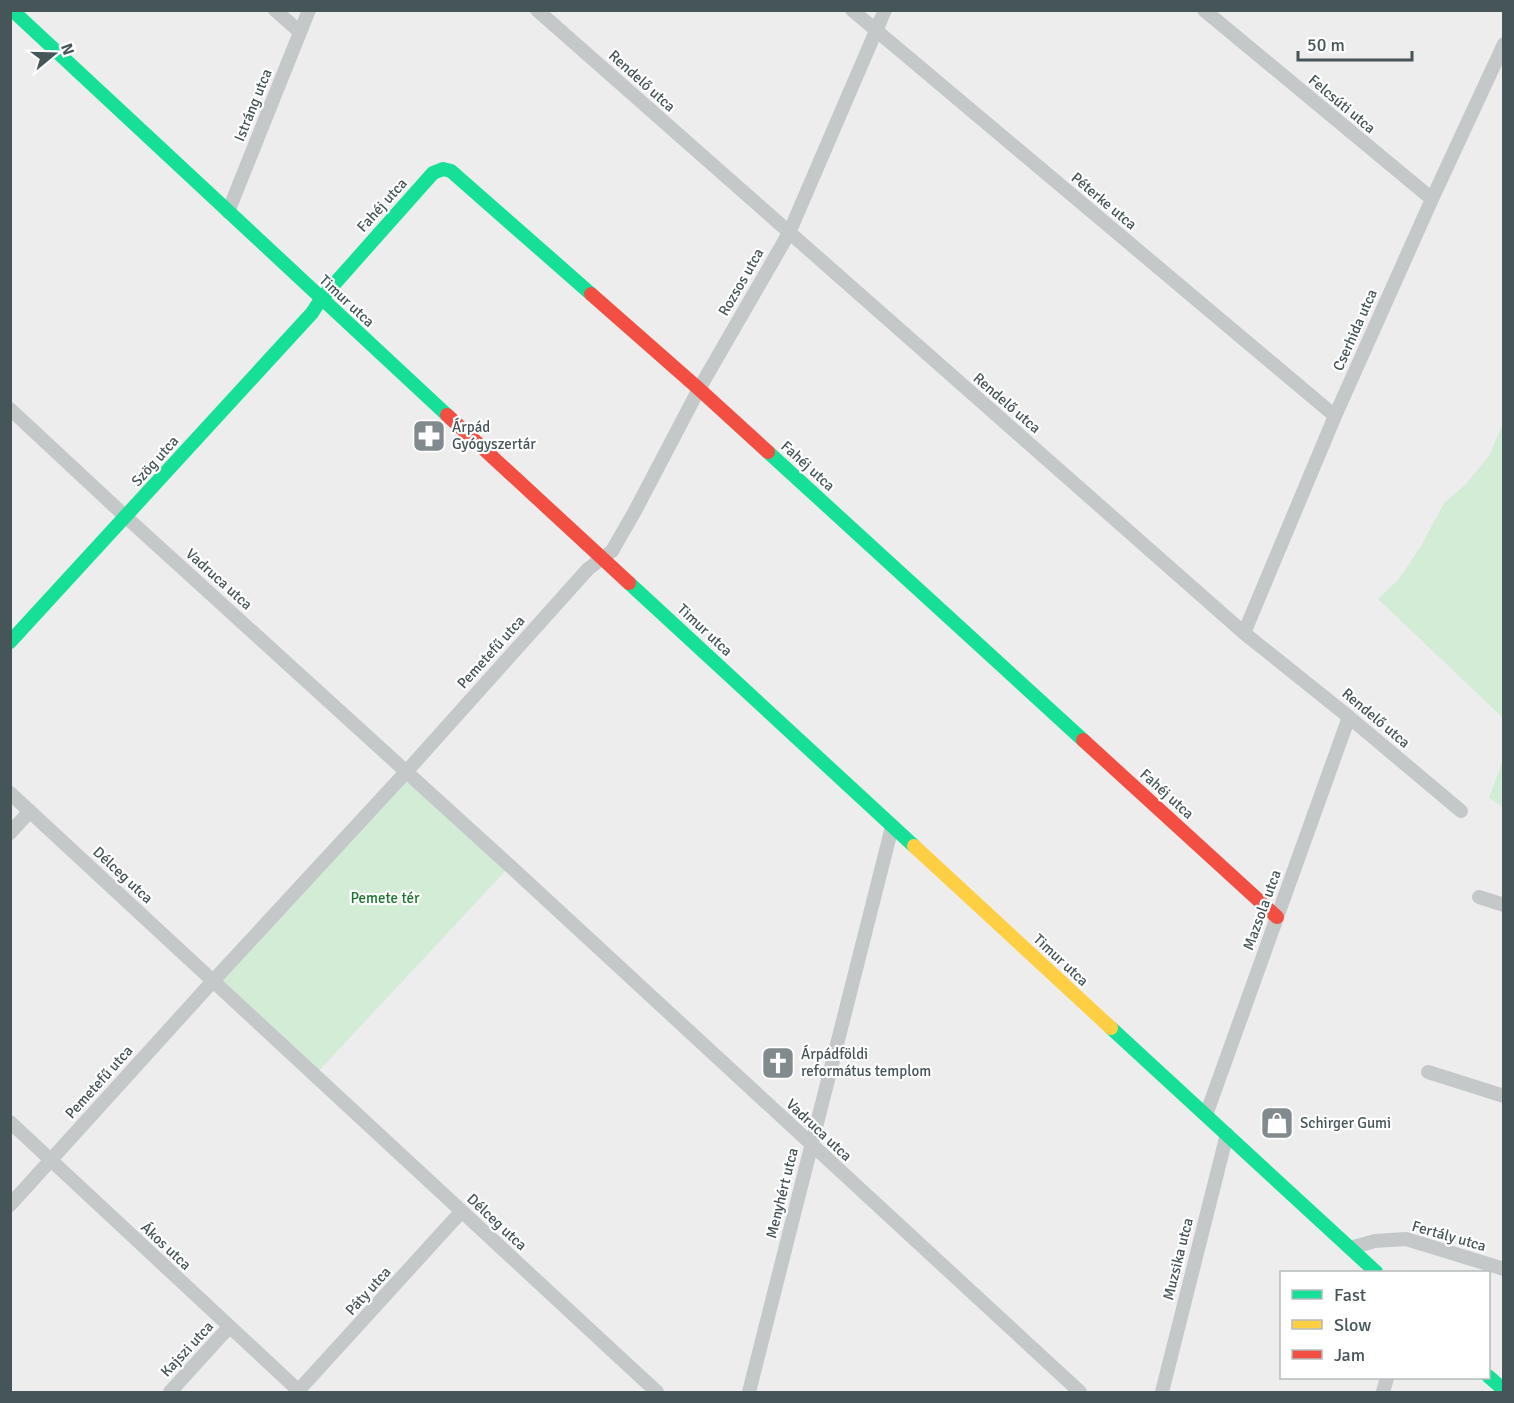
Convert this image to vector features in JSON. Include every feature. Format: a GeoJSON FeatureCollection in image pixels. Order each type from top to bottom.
{"type":"FeatureCollection","features":[{"type":"Feature","properties":{"kind":"street","name":"Timur utca"},"geometry":{"type":"LineString","coordinates":[[12,10],[321,299],[1375,1271]]}},
{"type":"Feature","properties":{"kind":"street"},"geometry":{"type":"LineString","coordinates":[[275,10],[300,32]]}},
{"type":"Feature","properties":{"kind":"street","name":"Istráng utca"},"geometry":{"type":"LineString","coordinates":[[228,212],[309,10]]}},
{"type":"Feature","properties":{"kind":"street","name":"Rendelő utca"},"geometry":{"type":"LineString","coordinates":[[537,10],[1244,633],[1461,811]]}},
{"type":"Feature","properties":{"kind":"street","name":"Péterke utca"},"geometry":{"type":"LineString","coordinates":[[852,10],[1335,416]]}},
{"type":"Feature","properties":{"kind":"street","name":"Rozsos utca"},"geometry":{"type":"LineString","coordinates":[[603,558],[612,551],[635,511],[699,389],[789,234],[885,10]]}},
{"type":"Feature","properties":{"kind":"street","name":"Felcsúti utca"},"geometry":{"type":"LineString","coordinates":[[1204,10],[1432,199]]}},
{"type":"Feature","properties":{"kind":"street","name":"Cserhida utca"},"geometry":{"type":"LineString","coordinates":[[1244,633],[1335,416],[1503,44]]}},
{"type":"Feature","properties":{"kind":"street","name":"Fahéj utca"},"geometry":{"type":"LineString","coordinates":[[321,299],[433,173],[442,169],[451,171],[699,389],[1278,916]]}},
{"type":"Feature","properties":{"kind":"street","name":"Szög utca"},"geometry":{"type":"LineString","coordinates":[[10,642],[312,313],[321,299]]}},
{"type":"Feature","properties":{"kind":"street","name":"Vadruca utca"},"geometry":{"type":"LineString","coordinates":[[10,409],[1080,1392]]}},
{"type":"Feature","properties":{"kind":"street","name":"Pemetefű utca"},"geometry":{"type":"LineString","coordinates":[[406,771],[588,569],[603,558]]}},
{"type":"Feature","properties":{"kind":"street","name":"Mazsola utca"},"geometry":{"type":"LineString","coordinates":[[1206,1115],[1349,717]]}},
{"type":"Feature","properties":{"kind":"street"},"geometry":{"type":"LineString","coordinates":[[213,981],[406,771]]}},
{"type":"Feature","properties":{"kind":"street","name":"Délceg utca"},"geometry":{"type":"LineString","coordinates":[[10,794],[657,1392]]}},
{"type":"Feature","properties":{"kind":"street"},"geometry":{"type":"LineString","coordinates":[[10,833],[30,812]]}},
{"type":"Feature","properties":{"kind":"street","name":"Menyhért utca"},"geometry":{"type":"LineString","coordinates":[[749,1392],[892,826]]}},
{"type":"Feature","properties":{"kind":"street"},"geometry":{"type":"LineString","coordinates":[[1479,897],[1503,905]]}},
{"type":"Feature","properties":{"kind":"street","name":"Pemetefű utca"},"geometry":{"type":"LineString","coordinates":[[10,1205],[213,981]]}},
{"type":"Feature","properties":{"kind":"street"},"geometry":{"type":"LineString","coordinates":[[1428,1072],[1503,1095]]}},
{"type":"Feature","properties":{"kind":"street","name":"Ákos utca"},"geometry":{"type":"LineString","coordinates":[[10,1122],[299,1392]]}},
{"type":"Feature","properties":{"kind":"street","name":"Muzsika utca"},"geometry":{"type":"LineString","coordinates":[[1162,1392],[1227,1134]]}},
{"type":"Feature","properties":{"kind":"street","name":"Páty utca"},"geometry":{"type":"LineString","coordinates":[[299,1392],[462,1212]]}},
{"type":"Feature","properties":{"kind":"street","name":"Fertály utca"},"geometry":{"type":"LineString","coordinates":[[1350,1248],[1375,1241],[1406,1239],[1503,1269]]}},
{"type":"Feature","properties":{"kind":"street","name":"Kajszi utca"},"geometry":{"type":"LineString","coordinates":[[170,1392],[229,1327]]}},
{"type":"Feature","properties":{"kind":"street"},"geometry":{"type":"LineString","coordinates":[[1490,1378],[1503,1390]]}},
{"type":"Feature","properties":{"kind":"green space"},"geometry":{"type":"Polygon","coordinates":[[[1503,414],[1503,718],[1378,599],[1399,579],[1421,546],[1444,503],[1466,484],[1489,456],[1502,426],[1503,414]]]}},
{"type":"Feature","properties":{"kind":"green space"},"geometry":{"type":"Polygon","coordinates":[[[1503,760],[1503,807],[1489,798],[1503,760]]]}},
{"type":"Feature","properties":{"kind":"green space","name":"Pemete tér"},"geometry":{"type":"Polygon","coordinates":[[[407,771],[510,866],[314,1076],[213,981],[407,771]]]}},
{"type":"Feature","properties":{"kind":"traffic: fast"},"geometry":{"type":"LineString","coordinates":[[12,10],[447,415]]}},
{"type":"Feature","properties":{"kind":"traffic: fast"},"geometry":{"type":"LineString","coordinates":[[10,642],[312,313],[321,299],[433,173],[443,169],[451,171],[591,294]]}},
{"type":"Feature","properties":{"kind":"traffic: fast"},"geometry":{"type":"LineString","coordinates":[[768,452],[1083,740]]}},
{"type":"Feature","properties":{"kind":"traffic: fast"},"geometry":{"type":"LineString","coordinates":[[629,583],[914,846]]}},
{"type":"Feature","properties":{"kind":"traffic: fast"},"geometry":{"type":"LineString","coordinates":[[1111,1028],[1375,1271]]}},
{"type":"Feature","properties":{"kind":"traffic: fast"},"geometry":{"type":"LineString","coordinates":[[1490,1378],[1504,1390]]}},
{"type":"Feature","properties":{"kind":"traffic: slow"},"geometry":{"type":"LineString","coordinates":[[914,846],[1111,1028]]}},
{"type":"Feature","properties":{"kind":"traffic: jam"},"geometry":{"type":"LineString","coordinates":[[591,294],[768,452]]}},
{"type":"Feature","properties":{"kind":"traffic: jam"},"geometry":{"type":"LineString","coordinates":[[447,415],[629,583]]}},
{"type":"Feature","properties":{"kind":"traffic: jam"},"geometry":{"type":"LineString","coordinates":[[1083,740],[1277,917]]}},
{"type":"Feature","properties":{"kind":"place","name":"Árpád Gyógyszertár"},"geometry":{"type":"Point","coordinates":[429,436]}},
{"type":"Feature","properties":{"kind":"place","name":"Árpádföldi református templom"},"geometry":{"type":"Point","coordinates":[778,1063]}},
{"type":"Feature","properties":{"kind":"place","name":"Schirger Gumi"},"geometry":{"type":"Point","coordinates":[1277,1123]}}]}
